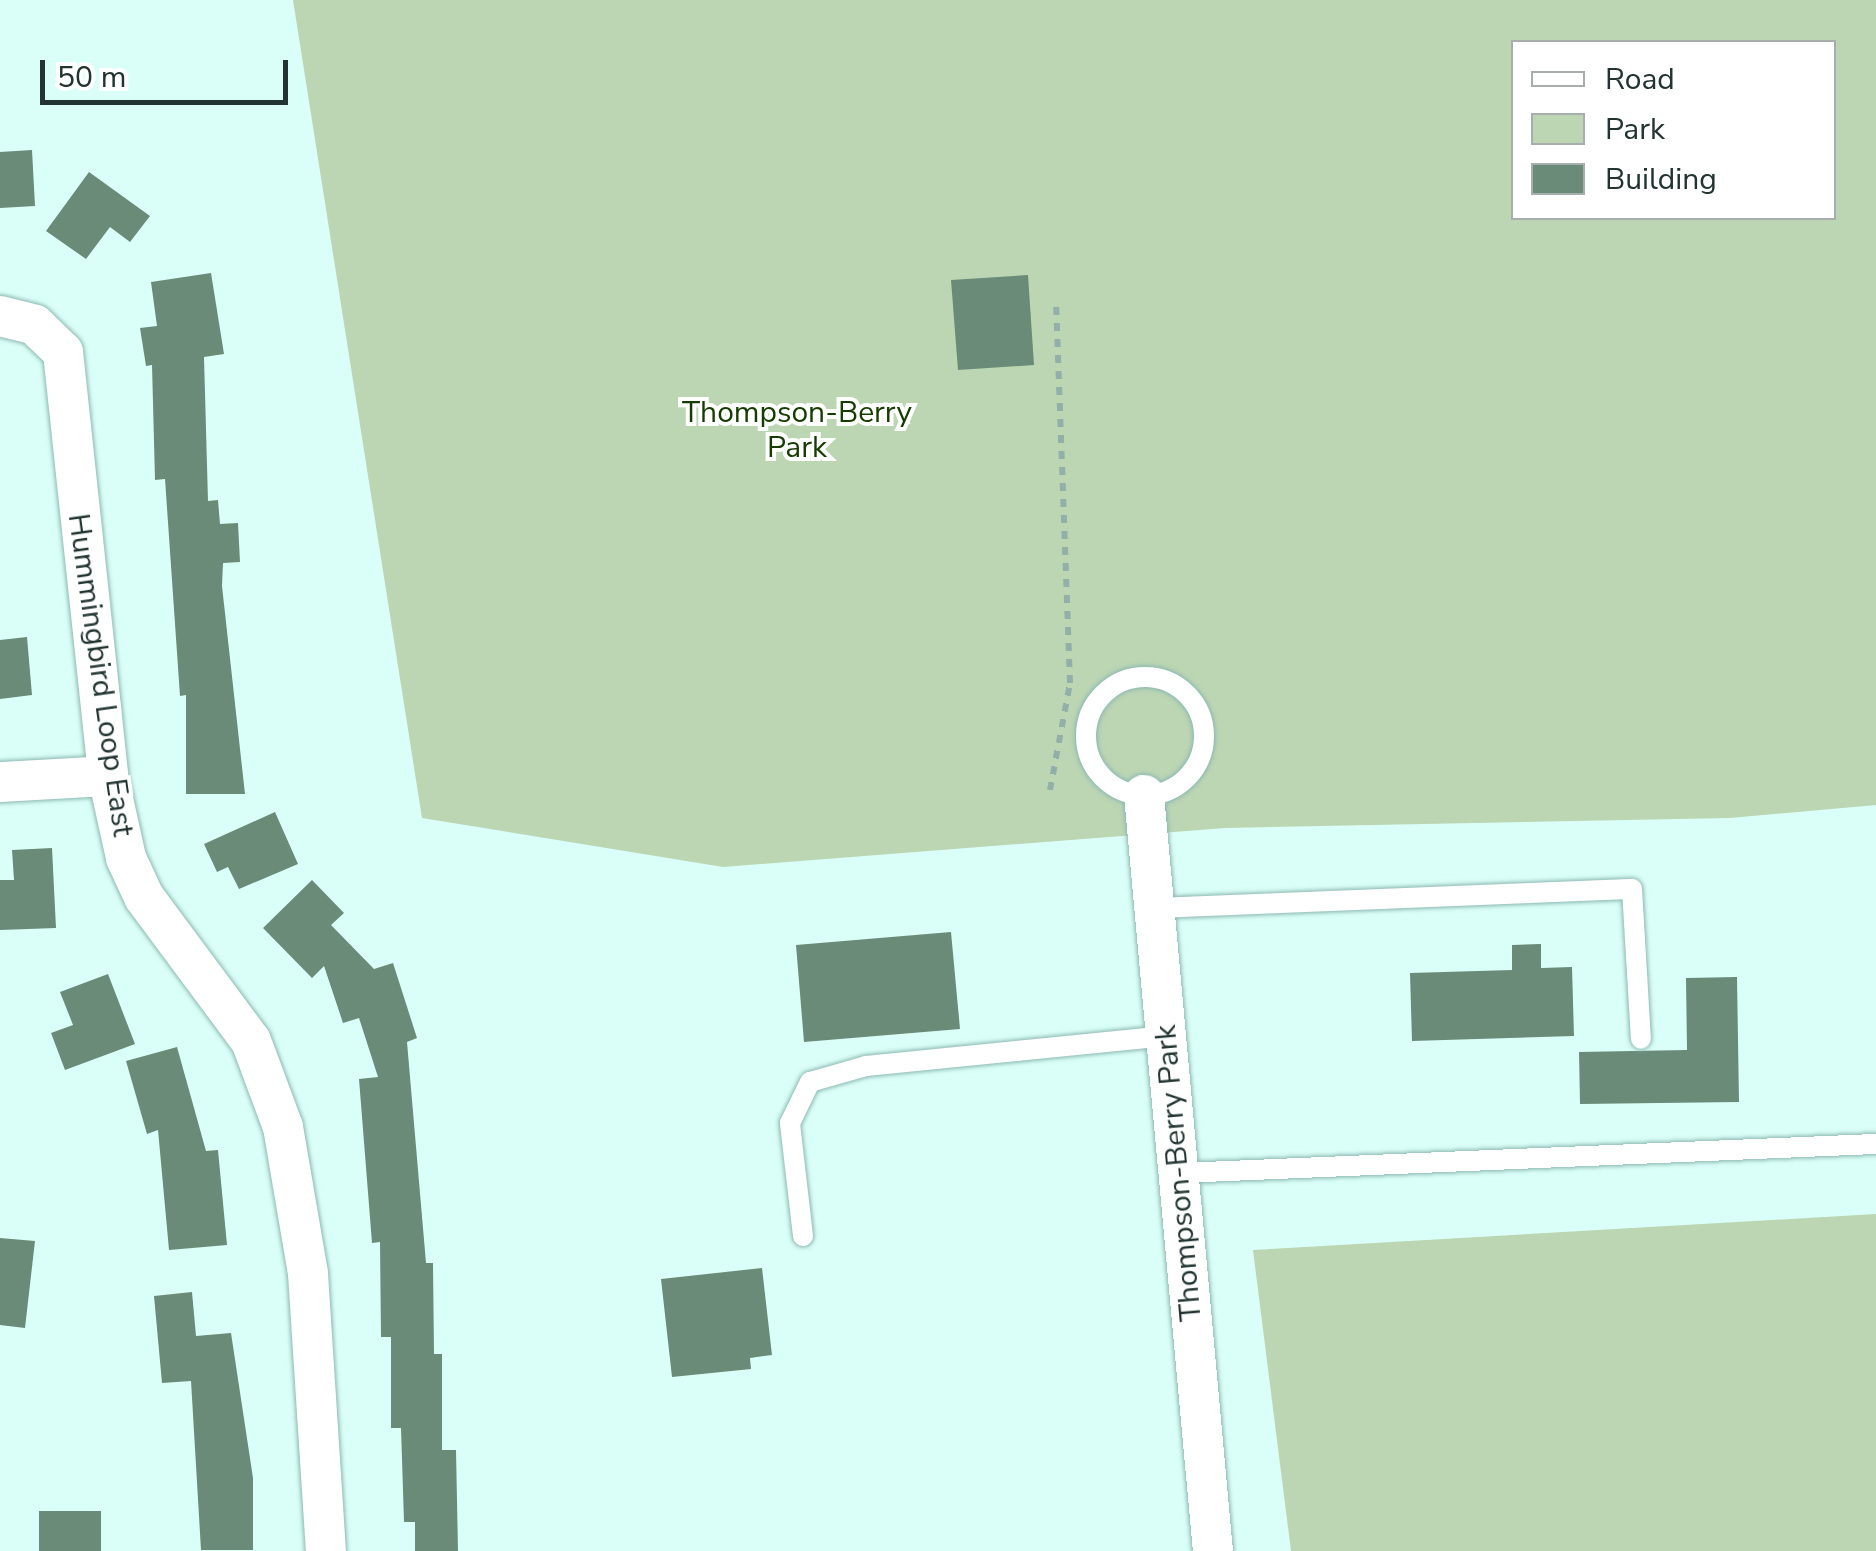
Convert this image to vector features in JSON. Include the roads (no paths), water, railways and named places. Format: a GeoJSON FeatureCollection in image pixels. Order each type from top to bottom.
{"type":"FeatureCollection","features":[{"type":"Feature","properties":{"kind":"street","name":"Hummingbird Loop East"},"geometry":{"type":"LineString","coordinates":[[7,317],[64,352],[108,776],[126,858],[144,897],[251,1041],[283,1126],[308,1274],[326,1551]]}},
{"type":"Feature","properties":{"kind":"street"},"geometry":{"type":"LineString","coordinates":[[0,782],[108,776]]}},
{"type":"Feature","properties":{"kind":"street","name":"Thompson-Berry Park"},"geometry":{"type":"LineString","coordinates":[[1144,795],[1212,1551]]}},
{"type":"Feature","properties":{"kind":"lane"},"geometry":{"type":"LineString","coordinates":[[1145,677],[1193,702],[1204,736],[1180,784],[1144,795],[1100,774],[1087,726],[1107,691],[1145,677]]}},
{"type":"Feature","properties":{"kind":"lane"},"geometry":{"type":"LineString","coordinates":[[1154,908],[1632,889],[1641,1039]]}},
{"type":"Feature","properties":{"kind":"lane"},"geometry":{"type":"LineString","coordinates":[[803,1236],[790,1123],[810,1082],[866,1066],[1167,1036]]}},
{"type":"Feature","properties":{"kind":"lane"},"geometry":{"type":"LineString","coordinates":[[1180,1174],[1876,1144]]}}]}
